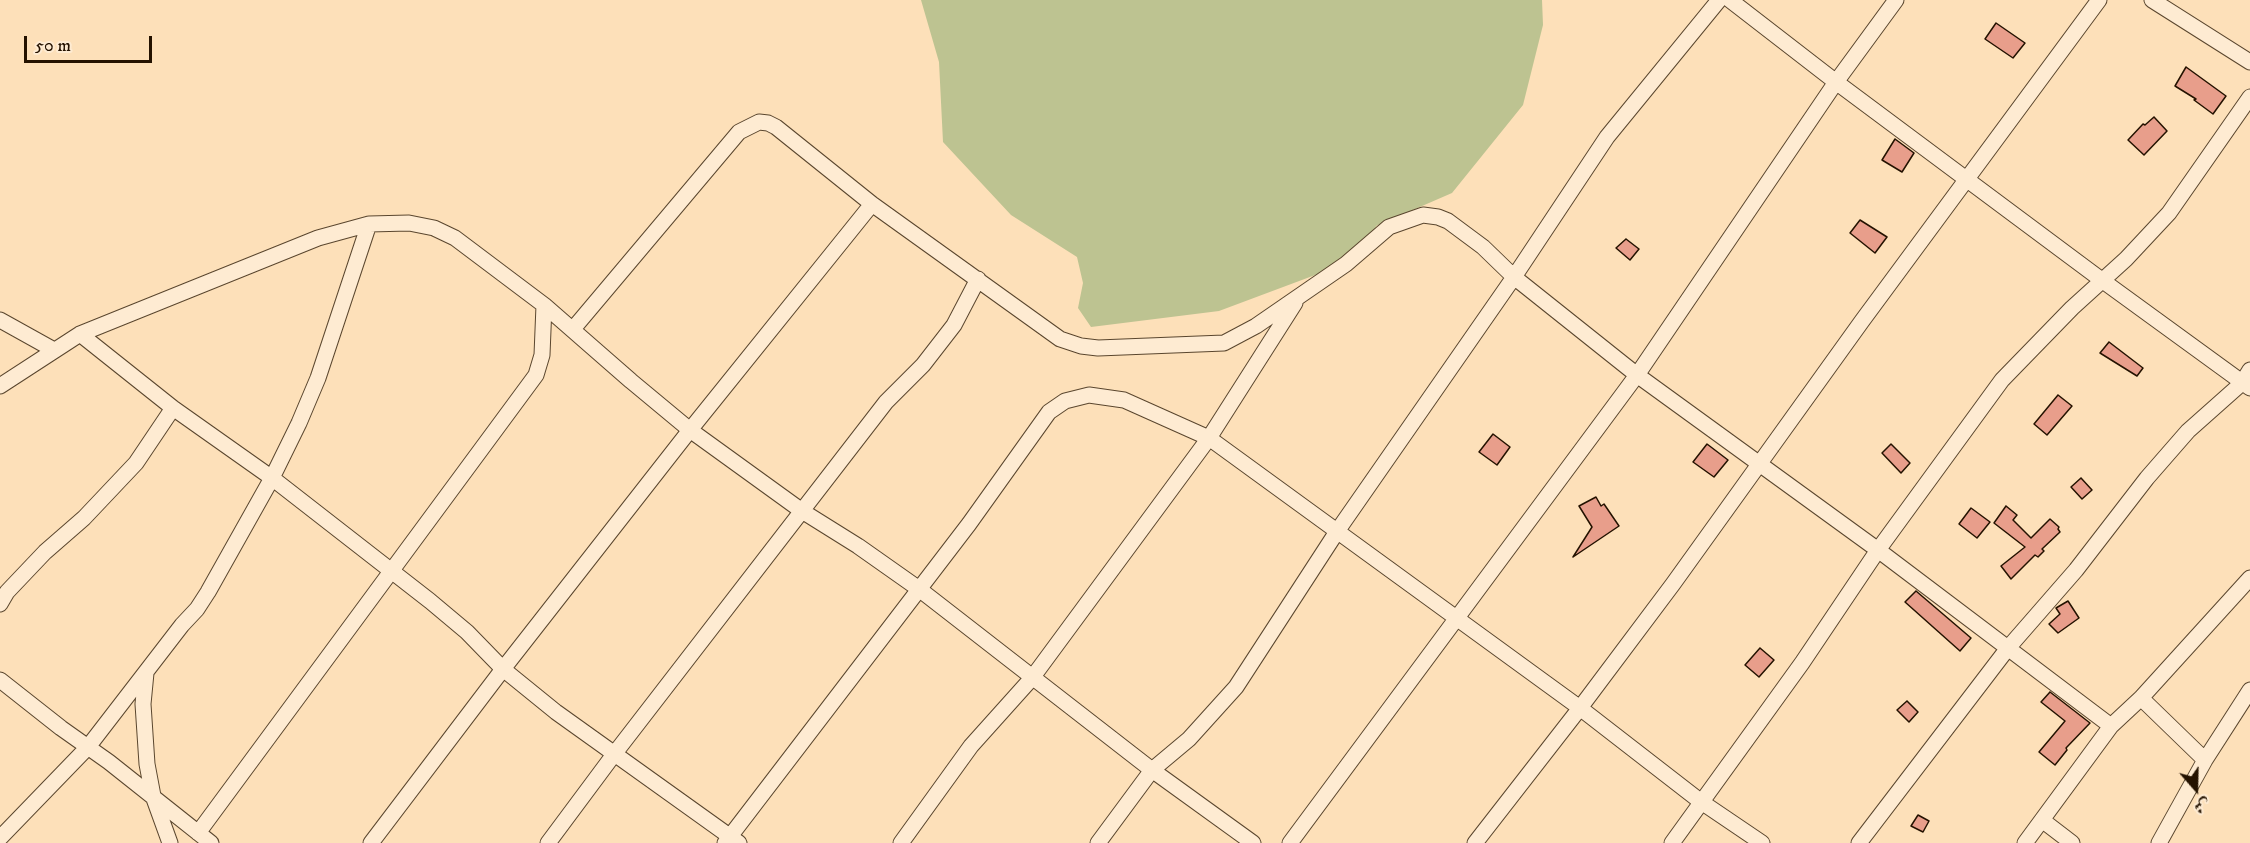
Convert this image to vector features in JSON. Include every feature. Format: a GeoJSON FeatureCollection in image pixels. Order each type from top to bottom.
{"type":"FeatureCollection","features":[{"type":"Feature","properties":{"kind":"street"},"geometry":{"type":"LineString","coordinates":[[1098,843],[1152,770],[1189,739],[1236,687],[1338,530],[1514,277],[1607,137],[1719,0]]}},
{"type":"Feature","properties":{"kind":"street"},"geometry":{"type":"LineString","coordinates":[[1730,0],[2103,281],[2247,380],[2188,431],[2147,478],[2076,570],[2008,648],[1859,843]]}},
{"type":"Feature","properties":{"kind":"street"},"geometry":{"type":"LineString","coordinates":[[1290,843],[1637,375],[1836,82],[1896,0]]}},
{"type":"Feature","properties":{"kind":"street"},"geometry":{"type":"LineString","coordinates":[[1474,843],[1580,708],[2099,0]]}},
{"type":"Feature","properties":{"kind":"street"},"geometry":{"type":"LineString","coordinates":[[2152,0],[2250,62]]}},
{"type":"Feature","properties":{"kind":"street"},"geometry":{"type":"LineString","coordinates":[[1672,843],[1700,801],[1802,663],[1878,550],[2002,380],[2169,213],[2250,97]]}},
{"type":"Feature","properties":{"kind":"street"},"geometry":{"type":"LineString","coordinates":[[573,329],[740,132],[759,122],[768,123],[776,128],[872,204],[1060,339],[1081,346],[1098,348],[1224,343],[1249,331],[1346,264],[1389,227],[1423,215],[1438,217],[1449,221],[1483,247],[1514,277],[1637,375],[1878,550],[2111,726]]}},
{"type":"Feature","properties":{"kind":"street"},"geometry":{"type":"LineString","coordinates":[[371,843],[503,669],[690,430],[872,204]]}},
{"type":"Feature","properties":{"kind":"street"},"geometry":{"type":"LineString","coordinates":[[0,386],[80,334],[318,238],[369,224],[409,223],[434,228],[455,238],[544,305],[690,430],[802,511],[858,546],[919,589],[1152,770],[1253,843]]}},
{"type":"Feature","properties":{"kind":"street"},"geometry":{"type":"LineString","coordinates":[[0,838],[88,747],[208,592],[272,478],[299,423],[318,378],[369,224]]}},
{"type":"Feature","properties":{"kind":"street"},"geometry":{"type":"LineString","coordinates":[[548,843],[885,402],[923,365],[948,333],[978,279]]}},
{"type":"Feature","properties":{"kind":"street"},"geometry":{"type":"LineString","coordinates":[[901,843],[971,746],[1032,678],[1209,438],[1300,295]]}},
{"type":"Feature","properties":{"kind":"street"},"geometry":{"type":"LineString","coordinates":[[198,833],[536,375],[542,355],[544,305]]}},
{"type":"Feature","properties":{"kind":"street"},"geometry":{"type":"LineString","coordinates":[[0,320],[54,350]]}},
{"type":"Feature","properties":{"kind":"street"},"geometry":{"type":"LineString","coordinates":[[80,334],[173,408],[272,478],[392,572],[467,632],[503,669],[556,712],[615,753],[731,841],[969,524],[1049,412],[1065,401],[1089,395],[1124,400],[1209,438],[1580,708],[1700,801],[1762,843]]}},
{"type":"Feature","properties":{"kind":"street"},"geometry":{"type":"LineString","coordinates":[[0,604],[7,592],[45,552],[84,518],[136,463],[173,408]]}},
{"type":"Feature","properties":{"kind":"street"},"geometry":{"type":"LineString","coordinates":[[2025,843],[2111,726],[2141,698],[2250,578]]}},
{"type":"Feature","properties":{"kind":"street"},"geometry":{"type":"LineString","coordinates":[[146,673],[143,704],[144,738],[153,796],[170,843]]}},
{"type":"Feature","properties":{"kind":"street"},"geometry":{"type":"LineString","coordinates":[[0,680],[211,843]]}},
{"type":"Feature","properties":{"kind":"street"},"geometry":{"type":"LineString","coordinates":[[2159,843],[2205,760],[2250,690]]}},
{"type":"Feature","properties":{"kind":"street"},"geometry":{"type":"LineString","coordinates":[[2141,698],[2205,760]]}},
{"type":"Feature","properties":{"kind":"street"},"geometry":{"type":"LineString","coordinates":[[2042,820],[2072,843]]}},
{"type":"Feature","properties":{"kind":"green space"},"geometry":{"type":"Polygon","coordinates":[[[921,0],[1542,0],[1543,25],[1523,105],[1452,193],[1376,226],[1366,256],[1219,311],[1091,327],[1078,308],[1083,283],[1077,257],[1011,215],[943,142],[939,62],[921,0]]]}},
{"type":"Feature","properties":{"kind":"building"},"geometry":{"type":"Polygon","coordinates":[[[1996,23],[2025,43],[2013,58],[1985,39],[1996,23]]]}},
{"type":"Feature","properties":{"kind":"building"},"geometry":{"type":"Polygon","coordinates":[[[2186,67],[2226,96],[2213,114],[2194,100],[2196,99],[2175,86],[2186,67]]]}},
{"type":"Feature","properties":{"kind":"building"},"geometry":{"type":"Polygon","coordinates":[[[2154,117],[2167,131],[2144,155],[2128,140],[2143,124],[2145,125],[2154,117]]]}},
{"type":"Feature","properties":{"kind":"building"},"geometry":{"type":"Polygon","coordinates":[[[1895,139],[1914,153],[1902,172],[1882,160],[1895,139]]]}},
{"type":"Feature","properties":{"kind":"building"},"geometry":{"type":"Polygon","coordinates":[[[1860,220],[1887,237],[1875,253],[1850,233],[1860,220]]]}},
{"type":"Feature","properties":{"kind":"building"},"geometry":{"type":"Polygon","coordinates":[[[1626,239],[1639,249],[1630,260],[1616,248],[1626,239]]]}},
{"type":"Feature","properties":{"kind":"building"},"geometry":{"type":"Polygon","coordinates":[[[2109,342],[2143,368],[2137,376],[2100,353],[2109,342]]]}},
{"type":"Feature","properties":{"kind":"building"},"geometry":{"type":"Polygon","coordinates":[[[2058,395],[2072,406],[2047,435],[2034,424],[2058,395]]]}},
{"type":"Feature","properties":{"kind":"building"},"geometry":{"type":"Polygon","coordinates":[[[1493,434],[1510,447],[1497,465],[1479,452],[1493,434]]]}},
{"type":"Feature","properties":{"kind":"building"},"geometry":{"type":"Polygon","coordinates":[[[1707,444],[1728,460],[1714,477],[1693,462],[1707,444]]]}},
{"type":"Feature","properties":{"kind":"building"},"geometry":{"type":"Polygon","coordinates":[[[1891,444],[1910,463],[1901,473],[1882,453],[1891,444]]]}},
{"type":"Feature","properties":{"kind":"building"},"geometry":{"type":"Polygon","coordinates":[[[2081,478],[2092,490],[2082,499],[2071,487],[2081,478]]]}},
{"type":"Feature","properties":{"kind":"building"},"geometry":{"type":"Polygon","coordinates":[[[1596,497],[1601,506],[1604,504],[1619,526],[1573,557],[1592,527],[1579,506],[1596,497]]]}},
{"type":"Feature","properties":{"kind":"building"},"geometry":{"type":"Polygon","coordinates":[[[2006,506],[2017,515],[2013,520],[2031,538],[2050,519],[2059,527],[2060,532],[2042,549],[2044,551],[2038,557],[2035,555],[2011,579],[2001,566],[2025,547],[1994,523],[2006,506]]]}},
{"type":"Feature","properties":{"kind":"building"},"geometry":{"type":"Polygon","coordinates":[[[1971,508],[1990,522],[1977,538],[1959,524],[1971,508]]]}},
{"type":"Feature","properties":{"kind":"building"},"geometry":{"type":"Polygon","coordinates":[[[1916,591],[1971,638],[1960,651],[1905,602],[1916,591]]]}},
{"type":"Feature","properties":{"kind":"building"},"geometry":{"type":"Polygon","coordinates":[[[2068,601],[2079,618],[2058,633],[2049,624],[2060,614],[2056,608],[2068,601]]]}},
{"type":"Feature","properties":{"kind":"building"},"geometry":{"type":"Polygon","coordinates":[[[1760,648],[1774,660],[1759,677],[1745,665],[1760,648]]]}},
{"type":"Feature","properties":{"kind":"building"},"geometry":{"type":"Polygon","coordinates":[[[2050,692],[2090,723],[2066,748],[2067,750],[2055,765],[2039,752],[2065,721],[2041,702],[2050,692]]]}},
{"type":"Feature","properties":{"kind":"building"},"geometry":{"type":"Polygon","coordinates":[[[1907,701],[1918,712],[1909,722],[1897,710],[1907,701]]]}},
{"type":"Feature","properties":{"kind":"building"},"geometry":{"type":"Polygon","coordinates":[[[1918,815],[1929,821],[1923,832],[1911,826],[1918,815]]]}}]}
